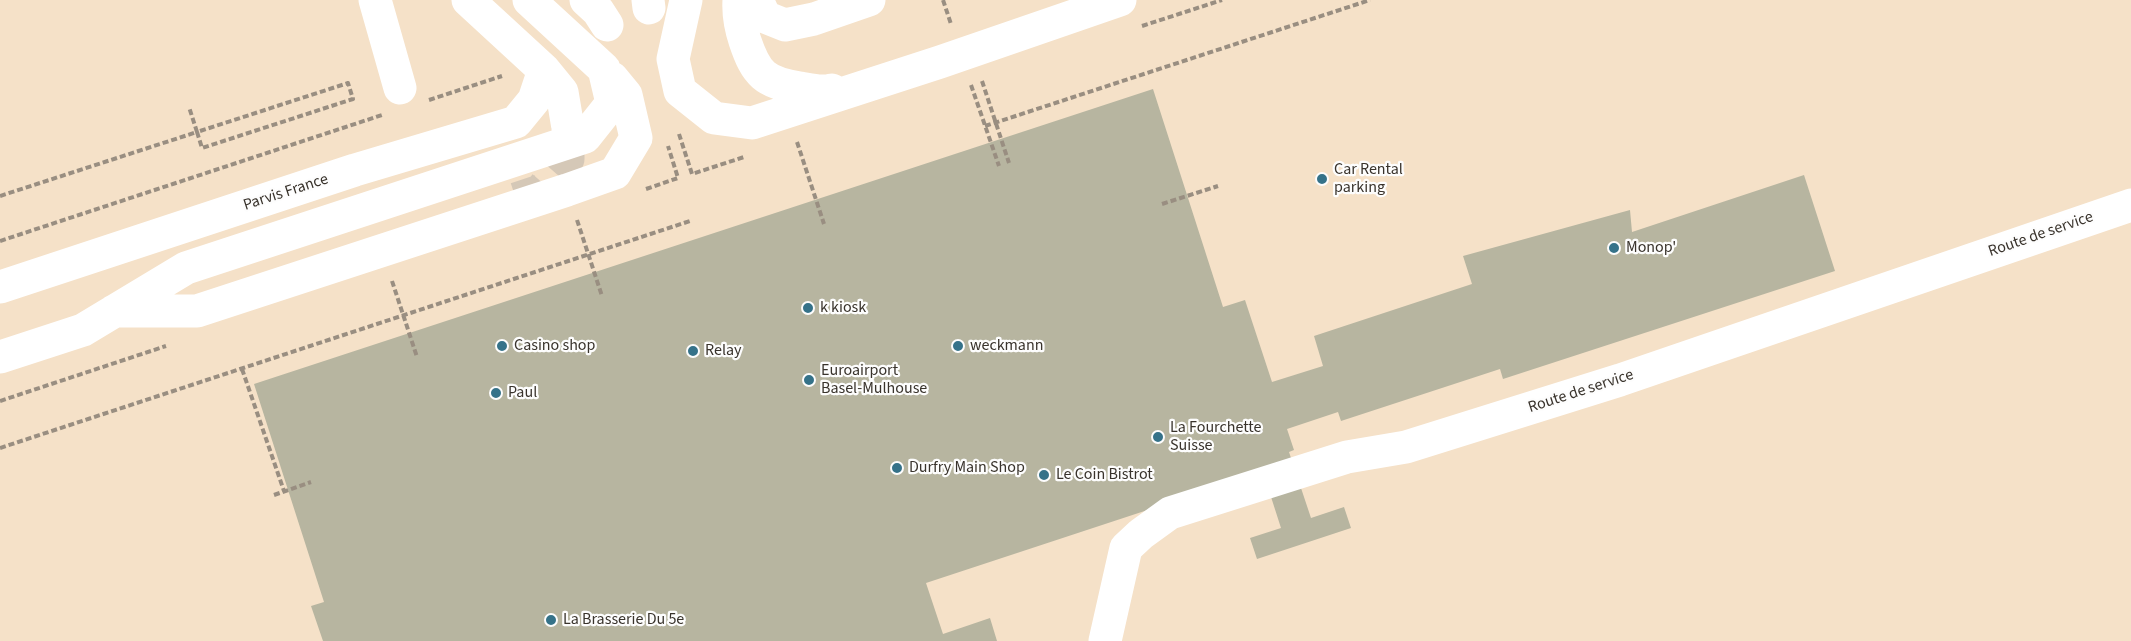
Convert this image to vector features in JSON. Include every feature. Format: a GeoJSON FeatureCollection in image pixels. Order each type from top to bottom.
{"type":"FeatureCollection","features":[{"type":"Feature","properties":{"kind":"street"},"geometry":{"type":"LineString","coordinates":[[375,0],[403,101]]}},
{"type":"Feature","properties":{"kind":"street"},"geometry":{"type":"LineString","coordinates":[[391,0],[405,53],[403,101]]}},
{"type":"Feature","properties":{"kind":"street"},"geometry":{"type":"LineString","coordinates":[[468,0],[544,70],[562,92],[568,128]]}},
{"type":"Feature","properties":{"kind":"street"},"geometry":{"type":"LineString","coordinates":[[112,311],[197,311],[615,173],[636,138],[626,95],[604,69],[529,0]]}},
{"type":"Feature","properties":{"kind":"street"},"geometry":{"type":"LineString","coordinates":[[586,0],[598,11],[627,10]]}},
{"type":"Feature","properties":{"kind":"street"},"geometry":{"type":"LineString","coordinates":[[686,0],[673,58],[680,90],[714,118],[752,123],[1120,0]]}},
{"type":"Feature","properties":{"kind":"street"},"geometry":{"type":"LineString","coordinates":[[738,0],[738,18],[757,70],[778,85],[824,92],[1107,0]]}},
{"type":"Feature","properties":{"kind":"street"},"geometry":{"type":"LineString","coordinates":[[757,0],[765,18],[785,25],[814,19],[869,0]]}},
{"type":"Feature","properties":{"kind":"street"},"geometry":{"type":"LineString","coordinates":[[0,357],[83,330],[186,268],[585,136],[612,103],[604,69]]}},
{"type":"Feature","properties":{"kind":"street","name":"Parvis France"},"geometry":{"type":"LineString","coordinates":[[0,287],[355,170],[516,122],[534,100],[544,70]]}},
{"type":"Feature","properties":{"kind":"street","name":"Route de service"},"geometry":{"type":"LineString","coordinates":[[1105,641],[1126,548],[1170,513],[1347,457],[1406,447],[1620,380],[2131,205]]}},
{"type":"Feature","properties":{"kind":"path"},"geometry":{"type":"LineString","coordinates":[[985,126],[1370,0]]}},
{"type":"Feature","properties":{"kind":"path"},"geometry":{"type":"LineString","coordinates":[[972,51],[1009,163]]}},
{"type":"Feature","properties":{"kind":"path"},"geometry":{"type":"LineString","coordinates":[[0,241],[403,101],[504,76],[503,68]]}},
{"type":"Feature","properties":{"kind":"path"},"geometry":{"type":"LineString","coordinates":[[0,196],[197,132],[348,84],[353,99],[202,148],[197,132],[189,107]]}},
{"type":"Feature","properties":{"kind":"path"},"geometry":{"type":"LineString","coordinates":[[1162,204],[1218,186]]}},
{"type":"Feature","properties":{"kind":"path"},"geometry":{"type":"LineString","coordinates":[[0,448],[690,221]]}},
{"type":"Feature","properties":{"kind":"path"},"geometry":{"type":"LineString","coordinates":[[242,369],[284,491]]}},
{"type":"Feature","properties":{"kind":"path"},"geometry":{"type":"LineString","coordinates":[[274,495],[311,483]]}},
{"type":"Feature","properties":{"kind":"shaded area"},"geometry":{"type":"Polygon","coordinates":[[[0,0],[2131,0],[2131,641],[0,641],[0,0]]]}},
{"type":"Feature","properties":{"kind":"building","name":"Euroairport Basel-Mulhouse"},"geometry":{"type":"Polygon","coordinates":[[[1153,89],[1223,307],[1245,300],[1272,382],[1323,366],[1314,336],[1472,284],[1463,256],[1630,210],[1632,232],[1804,175],[1835,271],[1503,379],[1500,369],[1341,421],[1338,412],[1287,429],[1294,450],[1289,452],[1311,518],[1344,507],[1351,528],[1257,559],[1250,538],[1281,528],[1263,472],[926,583],[943,634],[990,618],[997,641],[323,641],[311,606],[324,602],[254,384],[1153,89]]]}},
{"type":"Feature","properties":{"kind":"tunnel"},"geometry":{"type":"LineString","coordinates":[[516,199],[540,191],[568,159],[568,128]]}},
{"type":"Feature","properties":{"kind":"place","name":"Car Rental parking"},"geometry":{"type":"Point","coordinates":[1322,179]}},
{"type":"Feature","properties":{"kind":"place","name":"Monop'"},"geometry":{"type":"Point","coordinates":[1614,248]}},
{"type":"Feature","properties":{"kind":"place","name":"k kiosk"},"geometry":{"type":"Point","coordinates":[808,308]}},
{"type":"Feature","properties":{"kind":"place","name":"Casino shop"},"geometry":{"type":"Point","coordinates":[502,346]}},
{"type":"Feature","properties":{"kind":"place","name":"weckmann"},"geometry":{"type":"Point","coordinates":[958,346]}},
{"type":"Feature","properties":{"kind":"place","name":"Relay"},"geometry":{"type":"Point","coordinates":[693,351]}},
{"type":"Feature","properties":{"kind":"place","name":"Euroairport Basel-Mulhouse"},"geometry":{"type":"Point","coordinates":[809,380]}},
{"type":"Feature","properties":{"kind":"place","name":"Paul"},"geometry":{"type":"Point","coordinates":[496,393]}},
{"type":"Feature","properties":{"kind":"place","name":"La Fourchette Suisse"},"geometry":{"type":"Point","coordinates":[1158,437]}},
{"type":"Feature","properties":{"kind":"place","name":"Durfry Main Shop"},"geometry":{"type":"Point","coordinates":[897,468]}},
{"type":"Feature","properties":{"kind":"place","name":"Le Coin Bistrot"},"geometry":{"type":"Point","coordinates":[1044,475]}},
{"type":"Feature","properties":{"kind":"place","name":"La Brasserie Du 5e"},"geometry":{"type":"Point","coordinates":[551,620]}}]}
